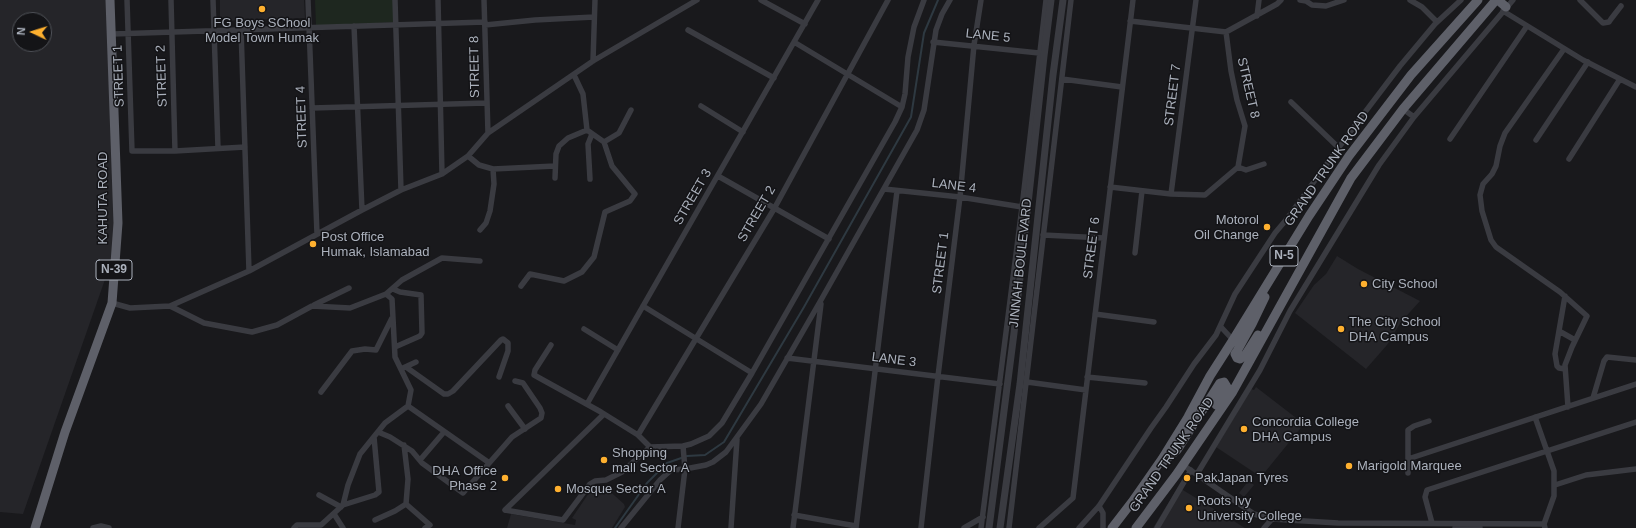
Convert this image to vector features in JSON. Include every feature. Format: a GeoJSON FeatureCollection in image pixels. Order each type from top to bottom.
{"type":"FeatureCollection","features":[{"type":"Feature","properties":{"kind":"highway","name":"KAHUTA ROAD"},"geometry":{"type":"LineString","coordinates":[[35,528],[68,424],[112,303],[118,223],[110,0]]}},
{"type":"Feature","properties":{"kind":"highway"},"geometry":{"type":"LineString","coordinates":[[1497,0],[1504,9]]}},
{"type":"Feature","properties":{"kind":"highway","name":"GRAND TRUNK ROAD"},"geometry":{"type":"LineString","coordinates":[[1136,528],[1153,508],[1232,393],[1351,178],[1403,109],[1497,0]]}},
{"type":"Feature","properties":{"kind":"highway","name":"GRAND TRUNK ROAD"},"geometry":{"type":"LineString","coordinates":[[1112,528],[1153,472],[1188,417],[1210,376],[1287,250],[1349,156],[1411,76],[1473,2]]}},
{"type":"Feature","properties":{"kind":"highway"},"geometry":{"type":"LineString","coordinates":[[1286,294],[1262,327],[1246,354],[1240,359],[1237,358],[1235,354],[1236,351],[1252,324],[1287,250]]}},
{"type":"Feature","properties":{"kind":"highway"},"geometry":{"type":"LineString","coordinates":[[1153,472],[1177,450],[1221,381],[1224,382],[1227,386],[1225,391],[1199,434],[1183,465]]}},
{"type":"Feature","properties":{"kind":"street","name":"STREET 1"},"geometry":{"type":"LineString","coordinates":[[127,0],[132,150],[175,150]]}},
{"type":"Feature","properties":{"kind":"street","name":"STREET 2"},"geometry":{"type":"LineString","coordinates":[[171,0],[175,150]]}},
{"type":"Feature","properties":{"kind":"street"},"geometry":{"type":"LineString","coordinates":[[214,0],[218,148]]}},
{"type":"Feature","properties":{"kind":"street","name":"STREET 4"},"geometry":{"type":"LineString","coordinates":[[308,0],[317,234]]}},
{"type":"Feature","properties":{"kind":"street"},"geometry":{"type":"LineString","coordinates":[[395,0],[401,190]]}},
{"type":"Feature","properties":{"kind":"street"},"geometry":{"type":"LineString","coordinates":[[438,0],[442,174]]}},
{"type":"Feature","properties":{"kind":"street","name":"STREET 8"},"geometry":{"type":"LineString","coordinates":[[484,0],[488,133]]}},
{"type":"Feature","properties":{"kind":"street"},"geometry":{"type":"LineString","coordinates":[[593,61],[595,0]]}},
{"type":"Feature","properties":{"kind":"street"},"geometry":{"type":"LineString","coordinates":[[112,303],[130,308],[170,306],[249,271],[401,190],[442,174],[468,156],[488,133],[593,61],[697,0]]}},
{"type":"Feature","properties":{"kind":"street"},"geometry":{"type":"LineString","coordinates":[[760,0],[805,24]]}},
{"type":"Feature","properties":{"kind":"street","name":"STREET 3"},"geometry":{"type":"LineString","coordinates":[[586,404],[818,0]]}},
{"type":"Feature","properties":{"kind":"street","name":"STREET 2"},"geometry":{"type":"LineString","coordinates":[[638,436],[774,208],[888,0]]}},
{"type":"Feature","properties":{"kind":"street"},"geometry":{"type":"LineString","coordinates":[[551,345],[533,372],[534,376],[604,414],[638,436],[650,447],[684,448],[714,432],[722,423],[752,373],[902,107],[905,94],[908,57],[914,27],[924,0]]}},
{"type":"Feature","properties":{"kind":"street"},"geometry":{"type":"LineString","coordinates":[[621,528],[671,470],[685,469],[713,462],[726,452],[760,404],[821,300],[921,121],[927,95],[933,42],[942,14],[950,0]]}},
{"type":"Feature","properties":{"kind":"street","name":"STREET 1"},"geometry":{"type":"LineString","coordinates":[[922,528],[938,376],[960,197],[974,45],[981,0]]}},
{"type":"Feature","properties":{"kind":"street"},"geometry":{"type":"LineString","coordinates":[[981,528],[998,427],[1000,384],[1034,123],[1039,53],[1046,0]]}},
{"type":"Feature","properties":{"kind":"street","name":"JINNAH BOULEVARD"},"geometry":{"type":"LineString","coordinates":[[989,528],[998,427],[1014,333],[1034,123],[1051,0]]}},
{"type":"Feature","properties":{"kind":"street","name":"JINNAH BOULEVARD"},"geometry":{"type":"LineString","coordinates":[[1000,528],[1025,334],[1048,125],[1064,0]]}},
{"type":"Feature","properties":{"kind":"street"},"geometry":{"type":"LineString","coordinates":[[1009,528],[1022,428],[1071,0]]}},
{"type":"Feature","properties":{"kind":"street","name":"STREET 6"},"geometry":{"type":"LineString","coordinates":[[1039,528],[1073,498],[1133,0]]}},
{"type":"Feature","properties":{"kind":"street","name":"STREET 7"},"geometry":{"type":"LineString","coordinates":[[1171,194],[1196,0]]}},
{"type":"Feature","properties":{"kind":"street"},"geometry":{"type":"LineString","coordinates":[[1257,16],[1259,0]]}},
{"type":"Feature","properties":{"kind":"street"},"geometry":{"type":"LineString","coordinates":[[1130,21],[1226,32],[1257,16],[1281,0]]}},
{"type":"Feature","properties":{"kind":"street"},"geometry":{"type":"LineString","coordinates":[[1300,0],[1306,1],[1312,5],[1326,6],[1344,0]]}},
{"type":"Feature","properties":{"kind":"street"},"geometry":{"type":"LineString","coordinates":[[1410,0],[1422,7],[1437,22]]}},
{"type":"Feature","properties":{"kind":"street"},"geometry":{"type":"LineString","coordinates":[[1079,528],[1099,506],[1194,364],[1221,327],[1235,294],[1265,246],[1396,72],[1437,22],[1461,0]]}},
{"type":"Feature","properties":{"kind":"street"},"geometry":{"type":"LineString","coordinates":[[1197,474],[1260,370],[1297,298],[1365,188],[1414,117],[1513,0]]}},
{"type":"Feature","properties":{"kind":"street"},"geometry":{"type":"LineString","coordinates":[[1580,0],[1603,23],[1609,22],[1621,6]]}},
{"type":"Feature","properties":{"kind":"street"},"geometry":{"type":"LineString","coordinates":[[1504,9],[1527,26],[1564,49],[1636,87]]}},
{"type":"Feature","properties":{"kind":"street"},"geometry":{"type":"LineString","coordinates":[[112,34],[396,24],[485,24],[594,17]]}},
{"type":"Feature","properties":{"kind":"street"},"geometry":{"type":"LineString","coordinates":[[354,26],[362,210]]}},
{"type":"Feature","properties":{"kind":"street"},"geometry":{"type":"LineString","coordinates":[[1450,138],[1527,26]]}},
{"type":"Feature","properties":{"kind":"street"},"geometry":{"type":"LineString","coordinates":[[241,29],[249,271]]}},
{"type":"Feature","properties":{"kind":"street"},"geometry":{"type":"LineString","coordinates":[[688,30],[774,78]]}},
{"type":"Feature","properties":{"kind":"street","name":"STREET 8"},"geometry":{"type":"LineString","coordinates":[[1226,32],[1231,71],[1237,100],[1245,126],[1238,167]]}},
{"type":"Feature","properties":{"kind":"street"},"geometry":{"type":"LineString","coordinates":[[794,42],[902,107]]}},
{"type":"Feature","properties":{"kind":"street","name":"LANE 5"},"geometry":{"type":"LineString","coordinates":[[933,42],[974,45],[1039,53]]}},
{"type":"Feature","properties":{"kind":"street"},"geometry":{"type":"LineString","coordinates":[[1564,49],[1505,133],[1500,146],[1496,166],[1492,174],[1483,184],[1480,195],[1482,211],[1491,240],[1496,247],[1565,296],[1587,316],[1565,369],[1568,406]]}},
{"type":"Feature","properties":{"kind":"street"},"geometry":{"type":"LineString","coordinates":[[1536,140],[1588,62]]}},
{"type":"Feature","properties":{"kind":"street"},"geometry":{"type":"LineString","coordinates":[[574,75],[583,94],[590,132],[588,144],[590,179]]}},
{"type":"Feature","properties":{"kind":"street"},"geometry":{"type":"LineString","coordinates":[[1062,79],[1122,87]]}},
{"type":"Feature","properties":{"kind":"street"},"geometry":{"type":"LineString","coordinates":[[1569,159],[1620,79]]}},
{"type":"Feature","properties":{"kind":"street"},"geometry":{"type":"LineString","coordinates":[[1291,102],[1339,148]]}},
{"type":"Feature","properties":{"kind":"street"},"geometry":{"type":"LineString","coordinates":[[312,108],[486,103]]}},
{"type":"Feature","properties":{"kind":"street"},"geometry":{"type":"LineString","coordinates":[[702,106],[743,132]]}},
{"type":"Feature","properties":{"kind":"street"},"geometry":{"type":"LineString","coordinates":[[1403,109],[1414,117]]}},
{"type":"Feature","properties":{"kind":"street"},"geometry":{"type":"LineString","coordinates":[[604,142],[619,133],[631,110]]}},
{"type":"Feature","properties":{"kind":"street"},"geometry":{"type":"LineString","coordinates":[[1048,125],[1056,126]]}},
{"type":"Feature","properties":{"kind":"street"},"geometry":{"type":"LineString","coordinates":[[521,286],[530,274],[564,281],[582,272],[594,258],[605,212],[630,201],[635,194],[612,166],[604,142],[590,132]]}},
{"type":"Feature","properties":{"kind":"street"},"geometry":{"type":"LineString","coordinates":[[555,178],[556,154],[561,143],[590,132]]}},
{"type":"Feature","properties":{"kind":"street"},"geometry":{"type":"LineString","coordinates":[[175,150],[245,147]]}},
{"type":"Feature","properties":{"kind":"street"},"geometry":{"type":"LineString","coordinates":[[468,156],[479,165],[493,169],[555,166]]}},
{"type":"Feature","properties":{"kind":"street"},"geometry":{"type":"LineString","coordinates":[[1110,187],[1171,194],[1205,195],[1238,167],[1246,170],[1264,164]]}},
{"type":"Feature","properties":{"kind":"street"},"geometry":{"type":"LineString","coordinates":[[480,230],[486,223],[490,212],[494,184],[493,169]]}},
{"type":"Feature","properties":{"kind":"street"},"geometry":{"type":"LineString","coordinates":[[718,176],[828,239]]}},
{"type":"Feature","properties":{"kind":"street","name":"LANE 4"},"geometry":{"type":"LineString","coordinates":[[884,189],[960,197],[1022,207]]}},
{"type":"Feature","properties":{"kind":"street"},"geometry":{"type":"LineString","coordinates":[[794,515],[856,527],[897,191]]}},
{"type":"Feature","properties":{"kind":"street"},"geometry":{"type":"LineString","coordinates":[[1135,254],[1142,191]]}},
{"type":"Feature","properties":{"kind":"street"},"geometry":{"type":"LineString","coordinates":[[1043,235],[1104,238]]}},
{"type":"Feature","properties":{"kind":"street"},"geometry":{"type":"LineString","coordinates":[[312,306],[350,308],[386,294],[406,278],[442,258],[480,261]]}},
{"type":"Feature","properties":{"kind":"street"},"geometry":{"type":"LineString","coordinates":[[170,306],[204,323],[252,332],[277,325],[349,288]]}},
{"type":"Feature","properties":{"kind":"street"},"geometry":{"type":"LineString","coordinates":[[393,289],[405,293],[421,295],[422,333],[420,336],[394,348]]}},
{"type":"Feature","properties":{"kind":"street"},"geometry":{"type":"LineString","coordinates":[[342,506],[360,454],[385,423],[408,406],[411,390],[403,368],[395,357],[392,299],[386,294]]}},
{"type":"Feature","properties":{"kind":"street"},"geometry":{"type":"LineString","coordinates":[[1565,296],[1556,359],[1559,368],[1565,369]]}},
{"type":"Feature","properties":{"kind":"street"},"geometry":{"type":"LineString","coordinates":[[793,528],[821,300]]}},
{"type":"Feature","properties":{"kind":"street"},"geometry":{"type":"LineString","coordinates":[[643,306],[752,373]]}},
{"type":"Feature","properties":{"kind":"street"},"geometry":{"type":"LineString","coordinates":[[1095,314],[1154,322]]}},
{"type":"Feature","properties":{"kind":"street"},"geometry":{"type":"LineString","coordinates":[[321,392],[352,352],[365,349],[376,350],[393,318]]}},
{"type":"Feature","properties":{"kind":"street"},"geometry":{"type":"LineString","coordinates":[[1221,327],[1233,340]]}},
{"type":"Feature","properties":{"kind":"street"},"geometry":{"type":"LineString","coordinates":[[584,329],[618,350]]}},
{"type":"Feature","properties":{"kind":"street"},"geometry":{"type":"LineString","coordinates":[[1559,331],[1576,340]]}},
{"type":"Feature","properties":{"kind":"street"},"geometry":{"type":"LineString","coordinates":[[1014,333],[1025,334]]}},
{"type":"Feature","properties":{"kind":"street"},"geometry":{"type":"LineString","coordinates":[[403,368],[444,394],[448,394],[453,391],[501,340],[503,340],[508,346],[499,377]]}},
{"type":"Feature","properties":{"kind":"street"},"geometry":{"type":"LineString","coordinates":[[1593,398],[1604,361],[1607,357],[1636,360]]}},
{"type":"Feature","properties":{"kind":"street","name":"LANE 3"},"geometry":{"type":"LineString","coordinates":[[787,358],[1000,384]]}},
{"type":"Feature","properties":{"kind":"street"},"geometry":{"type":"LineString","coordinates":[[403,368],[416,362]]}},
{"type":"Feature","properties":{"kind":"street"},"geometry":{"type":"LineString","coordinates":[[1087,377],[1145,383]]}},
{"type":"Feature","properties":{"kind":"street"},"geometry":{"type":"LineString","coordinates":[[378,432],[404,445],[412,451],[422,463],[463,493],[488,462],[512,437],[541,418],[542,413],[540,408],[523,383],[515,381]]}},
{"type":"Feature","properties":{"kind":"street"},"geometry":{"type":"LineString","coordinates":[[1027,382],[1086,390]]}},
{"type":"Feature","properties":{"kind":"street"},"geometry":{"type":"LineString","coordinates":[[1408,459],[1636,384]]}},
{"type":"Feature","properties":{"kind":"street"},"geometry":{"type":"LineString","coordinates":[[408,406],[488,462]]}},
{"type":"Feature","properties":{"kind":"street"},"geometry":{"type":"LineString","coordinates":[[508,406],[525,429]]}},
{"type":"Feature","properties":{"kind":"street"},"geometry":{"type":"LineString","coordinates":[[604,414],[504,510],[563,520],[590,484],[595,481],[606,480],[622,472],[650,447]]}},
{"type":"Feature","properties":{"kind":"street"},"geometry":{"type":"LineString","coordinates":[[1183,465],[1254,514],[1272,519],[1340,525],[1404,526],[1432,523],[1545,526],[1554,496],[1554,471],[1535,417]]}},
{"type":"Feature","properties":{"kind":"street"},"geometry":{"type":"LineString","coordinates":[[1408,473],[1408,430],[1414,426],[1429,421]]}},
{"type":"Feature","properties":{"kind":"street"},"geometry":{"type":"LineString","coordinates":[[1432,523],[1426,497],[1427,490],[1636,422]]}},
{"type":"Feature","properties":{"kind":"street"},"geometry":{"type":"LineString","coordinates":[[1013,428],[1022,428]]}},
{"type":"Feature","properties":{"kind":"street"},"geometry":{"type":"LineString","coordinates":[[420,460],[444,432]]}},
{"type":"Feature","properties":{"kind":"street"},"geometry":{"type":"LineString","coordinates":[[294,528],[297,525],[322,525],[342,506],[375,495],[379,492],[374,437]]}},
{"type":"Feature","properties":{"kind":"street"},"geometry":{"type":"LineString","coordinates":[[731,528],[737,437]]}},
{"type":"Feature","properties":{"kind":"street"},"geometry":{"type":"LineString","coordinates":[[375,520],[400,509],[406,504],[408,479],[404,445]]}},
{"type":"Feature","properties":{"kind":"street"},"geometry":{"type":"LineString","coordinates":[[678,528],[685,469],[684,448]]}},
{"type":"Feature","properties":{"kind":"street"},"geometry":{"type":"LineString","coordinates":[[1554,485],[1586,475],[1636,469]]}},
{"type":"Feature","properties":{"kind":"street"},"geometry":{"type":"LineString","coordinates":[[1157,528],[1191,470]]}},
{"type":"Feature","properties":{"kind":"street"},"geometry":{"type":"LineString","coordinates":[[319,495],[342,506]]}},
{"type":"Feature","properties":{"kind":"street"},"geometry":{"type":"LineString","coordinates":[[406,504],[430,525],[425,528]]}},
{"type":"Feature","properties":{"kind":"street"},"geometry":{"type":"LineString","coordinates":[[1099,506],[1103,513],[1103,528]]}},
{"type":"Feature","properties":{"kind":"street"},"geometry":{"type":"LineString","coordinates":[[334,514],[343,528]]}},
{"type":"Feature","properties":{"kind":"street"},"geometry":{"type":"LineString","coordinates":[[964,528],[983,517]]}},
{"type":"Feature","properties":{"kind":"street"},"geometry":{"type":"LineString","coordinates":[[1264,528],[1272,519]]}},
{"type":"Feature","properties":{"kind":"street"},"geometry":{"type":"LineString","coordinates":[[93,528],[101,526],[109,528]]}},
{"type":"Feature","properties":{"kind":"street"},"geometry":{"type":"LineString","coordinates":[[1455,528],[1480,528]]}},
{"type":"Feature","properties":{"kind":"shaded area"},"geometry":{"type":"Polygon","coordinates":[[[0,0],[109,0],[116,248],[23,514],[0,512],[0,0]]]}},
{"type":"Feature","properties":{"kind":"shaded area","name":"FG Boys SChool Model Town Humak"},"geometry":{"type":"Polygon","coordinates":[[[220,0],[304,0],[305,18],[220,21],[220,0]]]}},
{"type":"Feature","properties":{"kind":"shaded area"},"geometry":{"type":"Polygon","coordinates":[[[315,0],[396,0],[397,22],[316,26],[315,0]]]}},
{"type":"Feature","properties":{"kind":"shaded area"},"geometry":{"type":"Polygon","coordinates":[[[1337,256],[1358,269],[1420,301],[1401,322],[1387,345],[1366,369],[1295,313],[1314,285],[1326,274],[1337,256]]]}},
{"type":"Feature","properties":{"kind":"shaded area"},"geometry":{"type":"Polygon","coordinates":[[[1256,387],[1304,424],[1261,477],[1216,447],[1251,389],[1254,390],[1256,387]]]}},
{"type":"Feature","properties":{"kind":"shaded area"},"geometry":{"type":"Polygon","coordinates":[[[1249,480],[1254,485],[1244,497],[1239,493],[1249,480]]]}},
{"type":"Feature","properties":{"kind":"shaded area"},"geometry":{"type":"Polygon","coordinates":[[[593,487],[605,487],[624,504],[625,507],[612,528],[507,528],[511,514],[575,525],[576,520],[572,518],[593,487]]]}},
{"type":"Feature","properties":{"kind":"shaded area","name":"Roots Ivy University College"},"geometry":{"type":"Polygon","coordinates":[[[1178,487],[1245,528],[1153,528],[1178,487]]]}},
{"type":"Feature","properties":{"kind":"waterway"},"geometry":{"type":"LineString","coordinates":[[615,528],[647,483],[667,463],[687,456],[705,455],[724,442],[804,307],[911,117],[924,33],[938,0]]}},
{"type":"Feature","properties":{"kind":"place","name":"FG Boys SChool Model Town Humak"},"geometry":{"type":"Point","coordinates":[262,9]}},
{"type":"Feature","properties":{"kind":"place","name":"Motorol Oil Change"},"geometry":{"type":"Point","coordinates":[1267,227]}},
{"type":"Feature","properties":{"kind":"place","name":"Post Office Humak, Islamabad"},"geometry":{"type":"Point","coordinates":[313,244]}},
{"type":"Feature","properties":{"kind":"place","name":"City School"},"geometry":{"type":"Point","coordinates":[1364,284]}},
{"type":"Feature","properties":{"kind":"place","name":"The City School DHA Campus"},"geometry":{"type":"Point","coordinates":[1341,329]}},
{"type":"Feature","properties":{"kind":"place","name":"Concordia College DHA Campus"},"geometry":{"type":"Point","coordinates":[1244,429]}},
{"type":"Feature","properties":{"kind":"place","name":"Shopping mall Sector A"},"geometry":{"type":"Point","coordinates":[604,460]}},
{"type":"Feature","properties":{"kind":"place","name":"Marigold Marquee"},"geometry":{"type":"Point","coordinates":[1349,466]}},
{"type":"Feature","properties":{"kind":"place","name":"DHA Office Phase 2"},"geometry":{"type":"Point","coordinates":[505,478]}},
{"type":"Feature","properties":{"kind":"place","name":"PakJapan Tyres"},"geometry":{"type":"Point","coordinates":[1187,478]}},
{"type":"Feature","properties":{"kind":"place","name":"Mosque Sector A"},"geometry":{"type":"Point","coordinates":[558,489]}},
{"type":"Feature","properties":{"kind":"place","name":"Roots Ivy University College"},"geometry":{"type":"Point","coordinates":[1189,508]}}]}
